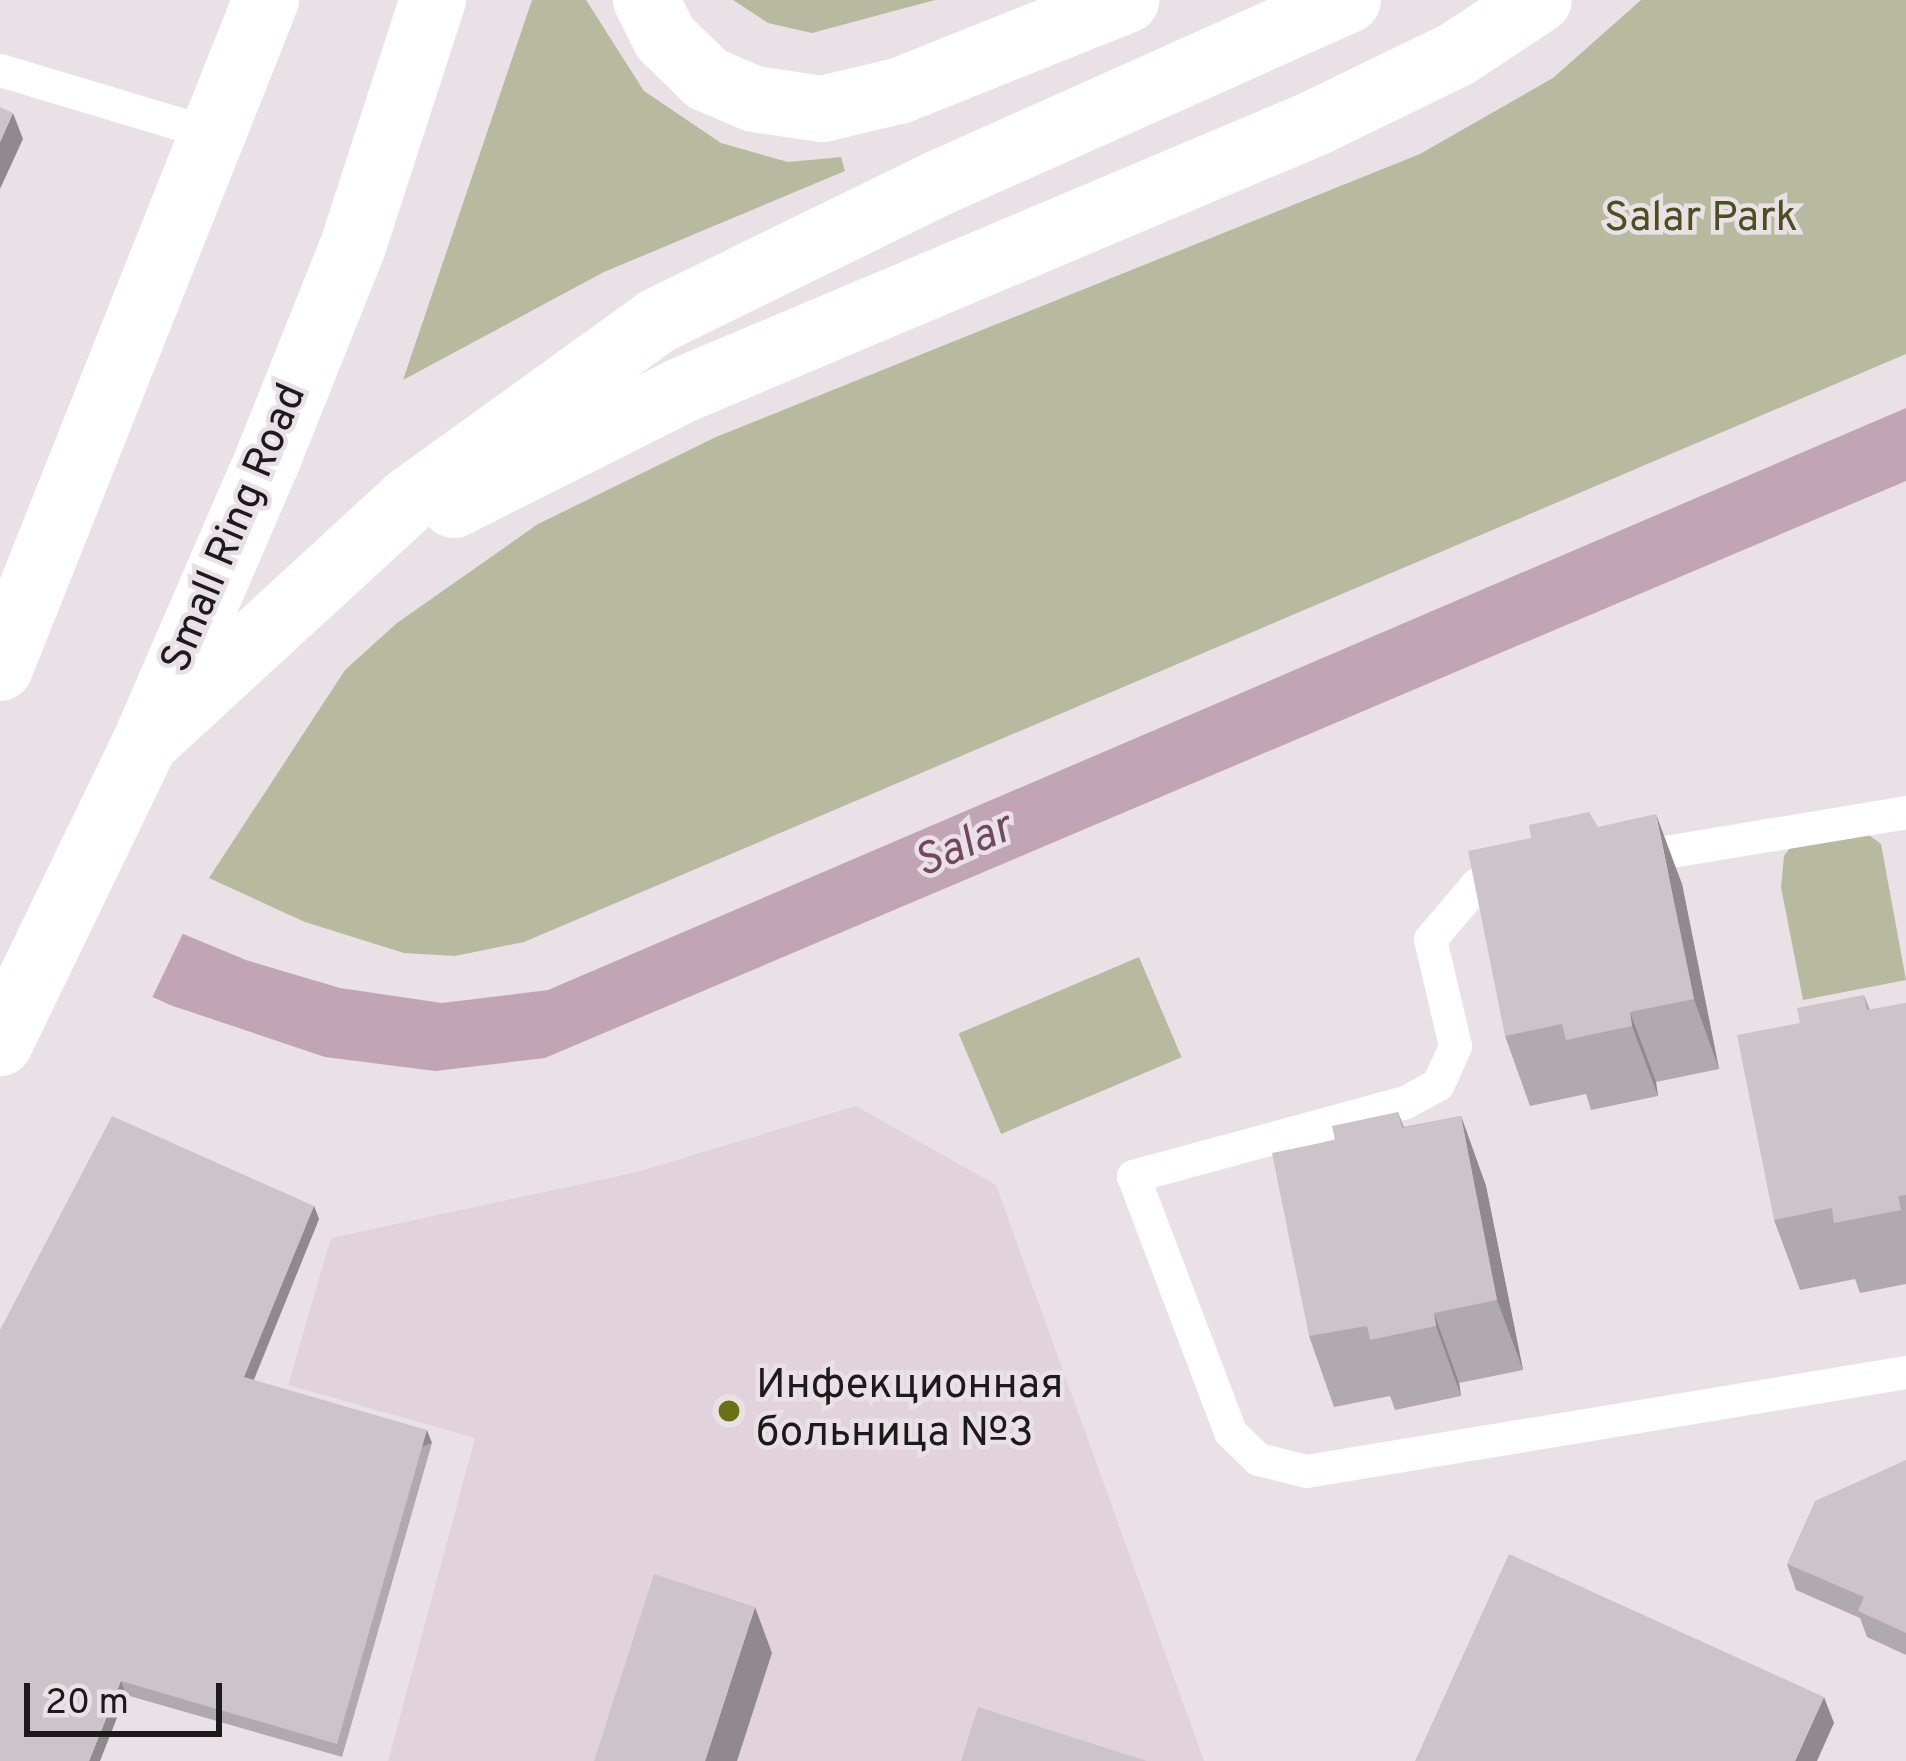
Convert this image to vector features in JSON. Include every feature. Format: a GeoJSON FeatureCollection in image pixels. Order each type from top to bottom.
{"type":"FeatureCollection","features":[{"type":"Feature","properties":{"kind":"highway"},"geometry":{"type":"LineString","coordinates":[[0,668],[217,135],[266,0]]}},
{"type":"Feature","properties":{"kind":"highway","name":"Small Ring Road"},"geometry":{"type":"LineString","coordinates":[[0,1042],[145,742],[352,249],[433,0]]}},
{"type":"Feature","properties":{"kind":"highway"},"geometry":{"type":"LineString","coordinates":[[646,0],[674,50],[707,79],[754,98],[822,109],[899,91],[1126,0]]}},
{"type":"Feature","properties":{"kind":"highway"},"geometry":{"type":"LineString","coordinates":[[145,742],[409,500],[591,363],[721,287],[939,183],[1348,0]]}},
{"type":"Feature","properties":{"kind":"highway"},"geometry":{"type":"LineString","coordinates":[[305,591],[490,484],[685,389],[1313,124],[1457,54],[1539,0]]}},
{"type":"Feature","properties":{"kind":"lane"},"geometry":{"type":"LineString","coordinates":[[0,70],[217,135]]}},
{"type":"Feature","properties":{"kind":"lane"},"geometry":{"type":"LineString","coordinates":[[1602,863],[1906,812]]}},
{"type":"Feature","properties":{"kind":"lane"},"geometry":{"type":"LineString","coordinates":[[1560,870],[1477,884],[1430,939],[1455,1046],[1438,1084],[1405,1102],[1133,1175],[1230,1432],[1258,1459],[1306,1471],[1906,1372]]}},
{"type":"Feature","properties":{"kind":"shaded area","name":"Инфекционная больница №3"},"geometry":{"type":"Polygon","coordinates":[[[856,1106],[996,1185],[1204,1761],[388,1761],[475,1438],[288,1385],[331,1238],[637,1172],[856,1106]]]}},
{"type":"Feature","properties":{"kind":"green space"},"geometry":{"type":"Polygon","coordinates":[[[532,0],[586,0],[644,91],[721,143],[788,162],[841,157],[845,171],[604,272],[403,380],[532,0]]]}},
{"type":"Feature","properties":{"kind":"green space"},"geometry":{"type":"Polygon","coordinates":[[[733,0],[935,0],[812,33],[768,23],[733,0]]]}},
{"type":"Feature","properties":{"kind":"green space","name":"Salar Park"},"geometry":{"type":"Polygon","coordinates":[[[1641,0],[1906,0],[1906,354],[524,942],[455,956],[404,953],[305,922],[209,878],[345,670],[397,623],[538,524],[716,437],[1420,154],[1553,78],[1641,0]]]}},
{"type":"Feature","properties":{"kind":"green space"},"geometry":{"type":"Polygon","coordinates":[[[1862,830],[1881,844],[1906,980],[1803,1000],[1781,887],[1784,856],[1796,840],[1862,830]]]}},
{"type":"Feature","properties":{"kind":"green space"},"geometry":{"type":"Polygon","coordinates":[[[1139,957],[1182,1057],[1001,1134],[959,1034],[1139,957]]]}},
{"type":"Feature","properties":{"kind":"water","name":"Salar"},"geometry":{"type":"Polygon","coordinates":[[[1906,408],[1906,481],[545,1058],[435,1071],[325,1057],[170,1005],[0,927],[0,858],[246,960],[340,988],[442,1003],[548,990],[1906,408]]]}},
{"type":"Feature","properties":{"kind":"pier"},"geometry":{"type":"Polygon","coordinates":[[[0,852],[185,929],[150,1002],[0,934],[0,852]]]}},
{"type":"Feature","properties":{"kind":"building"},"geometry":{"type":"Polygon","coordinates":[[[0,107],[13,113],[0,142],[0,107]]]}},
{"type":"Feature","properties":{"kind":"building"},"geometry":{"type":"Polygon","coordinates":[[[1589,812],[1598,827],[1656,814],[1694,999],[1630,1012],[1632,1026],[1566,1040],[1562,1024],[1505,1036],[1468,851],[1531,838],[1529,825],[1589,812]]]}},
{"type":"Feature","properties":{"kind":"building"},"geometry":{"type":"Polygon","coordinates":[[[1864,995],[1867,1010],[1906,1003],[1906,1195],[1898,1196],[1901,1210],[1834,1223],[1832,1208],[1774,1220],[1737,1035],[1800,1023],[1797,1008],[1864,995]]]}},
{"type":"Feature","properties":{"kind":"building"},"geometry":{"type":"Polygon","coordinates":[[[1398,1112],[1402,1128],[1461,1116],[1497,1300],[1434,1313],[1436,1326],[1370,1340],[1367,1326],[1309,1336],[1272,1153],[1335,1140],[1332,1126],[1398,1112]]]}},
{"type":"Feature","properties":{"kind":"building"},"geometry":{"type":"Polygon","coordinates":[[[112,1116],[314,1206],[244,1377],[427,1430],[337,1744],[121,1681],[89,1761],[0,1761],[0,1330],[112,1116]]]}},
{"type":"Feature","properties":{"kind":"building"},"geometry":{"type":"Polygon","coordinates":[[[1906,1460],[1906,1633],[1858,1611],[1864,1597],[1787,1564],[1815,1501],[1906,1460]]]}},
{"type":"Feature","properties":{"kind":"building"},"geometry":{"type":"Polygon","coordinates":[[[1509,1554],[1824,1697],[1795,1761],[1415,1761],[1509,1554]]]}},
{"type":"Feature","properties":{"kind":"building"},"geometry":{"type":"Polygon","coordinates":[[[654,1574],[755,1607],[705,1761],[594,1761],[654,1574]]]}},
{"type":"Feature","properties":{"kind":"building"},"geometry":{"type":"Polygon","coordinates":[[[978,1707],[1147,1761],[961,1761],[978,1707]]]}},
{"type":"Feature","properties":{"kind":"place","name":"Инфекционная больница №3"},"geometry":{"type":"Point","coordinates":[729,1411]}}]}
